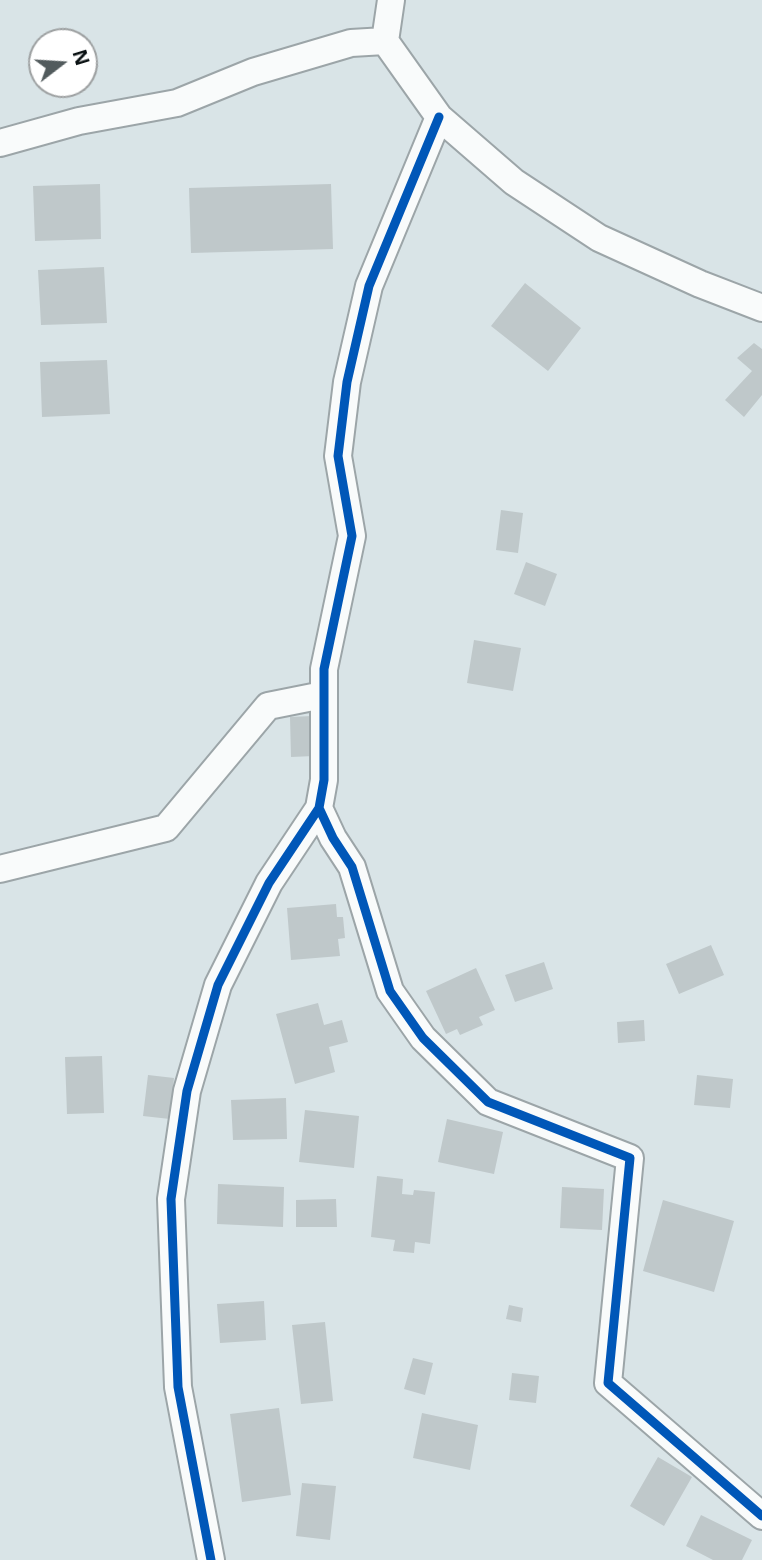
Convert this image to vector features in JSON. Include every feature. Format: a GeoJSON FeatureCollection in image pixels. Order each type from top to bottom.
{"type":"FeatureCollection","features":[{"type":"Feature","properties":{"kind":"street"},"geometry":{"type":"LineString","coordinates":[[391,0],[385,41],[439,117],[514,182],[599,238],[700,284],[762,307]]}},
{"type":"Feature","properties":{"kind":"street"},"geometry":{"type":"LineString","coordinates":[[0,143],[79,121],[177,103],[265,68],[351,43],[385,41]]}},
{"type":"Feature","properties":{"kind":"street"},"geometry":{"type":"LineString","coordinates":[[211,1560],[178,1387],[171,1199],[187,1091],[218,985],[269,883],[319,808],[324,780],[324,669],[352,536],[338,456],[347,382],[369,286],[439,117]]}},
{"type":"Feature","properties":{"kind":"street"},"geometry":{"type":"LineString","coordinates":[[0,869],[166,828],[268,706],[323,695]]}},
{"type":"Feature","properties":{"kind":"street"},"geometry":{"type":"LineString","coordinates":[[319,808],[333,838],[352,867],[390,991],[423,1038],[488,1102],[630,1158],[608,1383],[762,1516]]}},
{"type":"Feature","properties":{"kind":"building"},"geometry":{"type":"Polygon","coordinates":[[[100,184],[101,239],[35,241],[33,186],[100,184]]]}},
{"type":"Feature","properties":{"kind":"building"},"geometry":{"type":"Polygon","coordinates":[[[331,184],[333,249],[191,253],[189,188],[331,184]]]}},
{"type":"Feature","properties":{"kind":"building"},"geometry":{"type":"Polygon","coordinates":[[[104,267],[107,323],[41,325],[38,270],[104,267]]]}},
{"type":"Feature","properties":{"kind":"building"},"geometry":{"type":"Polygon","coordinates":[[[525,283],[581,328],[548,371],[491,326],[525,283]]]}},
{"type":"Feature","properties":{"kind":"building"},"geometry":{"type":"Polygon","coordinates":[[[754,343],[762,349],[762,395],[744,417],[725,400],[752,371],[737,358],[754,343]]]}},
{"type":"Feature","properties":{"kind":"building"},"geometry":{"type":"Polygon","coordinates":[[[107,360],[110,414],[42,417],[40,362],[107,360]]]}},
{"type":"Feature","properties":{"kind":"building"},"geometry":{"type":"Polygon","coordinates":[[[501,510],[523,513],[518,553],[496,550],[501,510]]]}},
{"type":"Feature","properties":{"kind":"building"},"geometry":{"type":"Polygon","coordinates":[[[526,562],[557,574],[545,606],[514,594],[526,562]]]}},
{"type":"Feature","properties":{"kind":"building"},"geometry":{"type":"Polygon","coordinates":[[[474,640],[521,648],[513,691],[467,683],[474,640]]]}},
{"type":"Feature","properties":{"kind":"building"},"geometry":{"type":"Polygon","coordinates":[[[312,716],[314,756],[291,757],[290,717],[312,716]]]}},
{"type":"Feature","properties":{"kind":"building"},"geometry":{"type":"Polygon","coordinates":[[[336,904],[337,917],[343,917],[345,938],[338,939],[340,956],[291,960],[287,908],[336,904]]]}},
{"type":"Feature","properties":{"kind":"building"},"geometry":{"type":"Polygon","coordinates":[[[711,945],[724,975],[679,994],[666,964],[711,945]]]}},
{"type":"Feature","properties":{"kind":"building"},"geometry":{"type":"Polygon","coordinates":[[[544,962],[553,989],[515,1002],[505,975],[544,962]]]}},
{"type":"Feature","properties":{"kind":"building"},"geometry":{"type":"Polygon","coordinates":[[[476,968],[495,1010],[479,1017],[483,1025],[460,1035],[457,1029],[446,1034],[426,991],[476,968]]]}},
{"type":"Feature","properties":{"kind":"building"},"geometry":{"type":"Polygon","coordinates":[[[318,1003],[324,1025],[342,1020],[348,1042],[329,1047],[335,1072],[295,1084],[276,1014],[318,1003]]]}},
{"type":"Feature","properties":{"kind":"building"},"geometry":{"type":"Polygon","coordinates":[[[644,1020],[645,1041],[618,1043],[617,1022],[644,1020]]]}},
{"type":"Feature","properties":{"kind":"building"},"geometry":{"type":"Polygon","coordinates":[[[102,1056],[104,1113],[67,1114],[65,1057],[102,1056]]]}},
{"type":"Feature","properties":{"kind":"building"},"geometry":{"type":"Polygon","coordinates":[[[148,1075],[174,1078],[170,1119],[143,1116],[148,1075]]]}},
{"type":"Feature","properties":{"kind":"building"},"geometry":{"type":"Polygon","coordinates":[[[697,1075],[733,1079],[730,1108],[694,1105],[697,1075]]]}},
{"type":"Feature","properties":{"kind":"building"},"geometry":{"type":"Polygon","coordinates":[[[286,1098],[287,1139],[233,1140],[231,1100],[286,1098]]]}},
{"type":"Feature","properties":{"kind":"building"},"geometry":{"type":"Polygon","coordinates":[[[305,1110],[359,1116],[354,1168],[299,1162],[305,1110]]]}},
{"type":"Feature","properties":{"kind":"building"},"geometry":{"type":"Polygon","coordinates":[[[447,1119],[503,1132],[494,1174],[438,1162],[447,1119]]]}},
{"type":"Feature","properties":{"kind":"building"},"geometry":{"type":"Polygon","coordinates":[[[377,1176],[403,1179],[402,1194],[413,1195],[414,1190],[435,1192],[430,1244],[415,1242],[414,1253],[393,1251],[395,1240],[371,1237],[377,1176]]]}},
{"type":"Feature","properties":{"kind":"building"},"geometry":{"type":"Polygon","coordinates":[[[218,1184],[284,1187],[283,1227],[217,1224],[218,1184]]]}},
{"type":"Feature","properties":{"kind":"building"},"geometry":{"type":"Polygon","coordinates":[[[562,1187],[604,1189],[602,1230],[560,1228],[562,1187]]]}},
{"type":"Feature","properties":{"kind":"building"},"geometry":{"type":"Polygon","coordinates":[[[336,1199],[337,1227],[296,1227],[296,1200],[336,1199]]]}},
{"type":"Feature","properties":{"kind":"building"},"geometry":{"type":"Polygon","coordinates":[[[663,1200],[734,1221],[714,1292],[643,1271],[663,1200]]]}},
{"type":"Feature","properties":{"kind":"building"},"geometry":{"type":"Polygon","coordinates":[[[264,1301],[266,1340],[220,1343],[217,1304],[264,1301]]]}},
{"type":"Feature","properties":{"kind":"building"},"geometry":{"type":"Polygon","coordinates":[[[509,1305],[523,1308],[521,1322],[506,1319],[509,1305]]]}},
{"type":"Feature","properties":{"kind":"building"},"geometry":{"type":"Polygon","coordinates":[[[325,1322],[333,1401],[301,1404],[292,1325],[325,1322]]]}},
{"type":"Feature","properties":{"kind":"building"},"geometry":{"type":"Polygon","coordinates":[[[413,1358],[433,1363],[425,1395],[404,1389],[413,1358]]]}},
{"type":"Feature","properties":{"kind":"building"},"geometry":{"type":"Polygon","coordinates":[[[512,1373],[539,1376],[536,1403],[509,1400],[512,1373]]]}},
{"type":"Feature","properties":{"kind":"building"},"geometry":{"type":"Polygon","coordinates":[[[279,1408],[291,1495],[242,1502],[230,1414],[279,1408]]]}},
{"type":"Feature","properties":{"kind":"building"},"geometry":{"type":"Polygon","coordinates":[[[422,1413],[478,1425],[470,1470],[413,1458],[422,1413]]]}},
{"type":"Feature","properties":{"kind":"building"},"geometry":{"type":"Polygon","coordinates":[[[658,1457],[692,1477],[664,1526],[630,1506],[658,1457]]]}},
{"type":"Feature","properties":{"kind":"building"},"geometry":{"type":"Polygon","coordinates":[[[302,1483],[336,1486],[330,1540],[296,1536],[302,1483]]]}},
{"type":"Feature","properties":{"kind":"building"},"geometry":{"type":"Polygon","coordinates":[[[701,1515],[752,1540],[742,1560],[713,1560],[686,1546],[701,1515]]]}},
{"type":"Feature","properties":{"kind":"cycle path"},"geometry":{"type":"LineString","coordinates":[[211,1560],[178,1387],[171,1199],[187,1091],[218,985],[269,883],[319,808],[324,780],[324,669],[352,536],[338,456],[347,382],[369,286],[439,117]]}},
{"type":"Feature","properties":{"kind":"cycle path"},"geometry":{"type":"LineString","coordinates":[[319,808],[333,838],[352,867],[390,991],[423,1038],[488,1102],[630,1158],[608,1383],[762,1516]]}}]}
